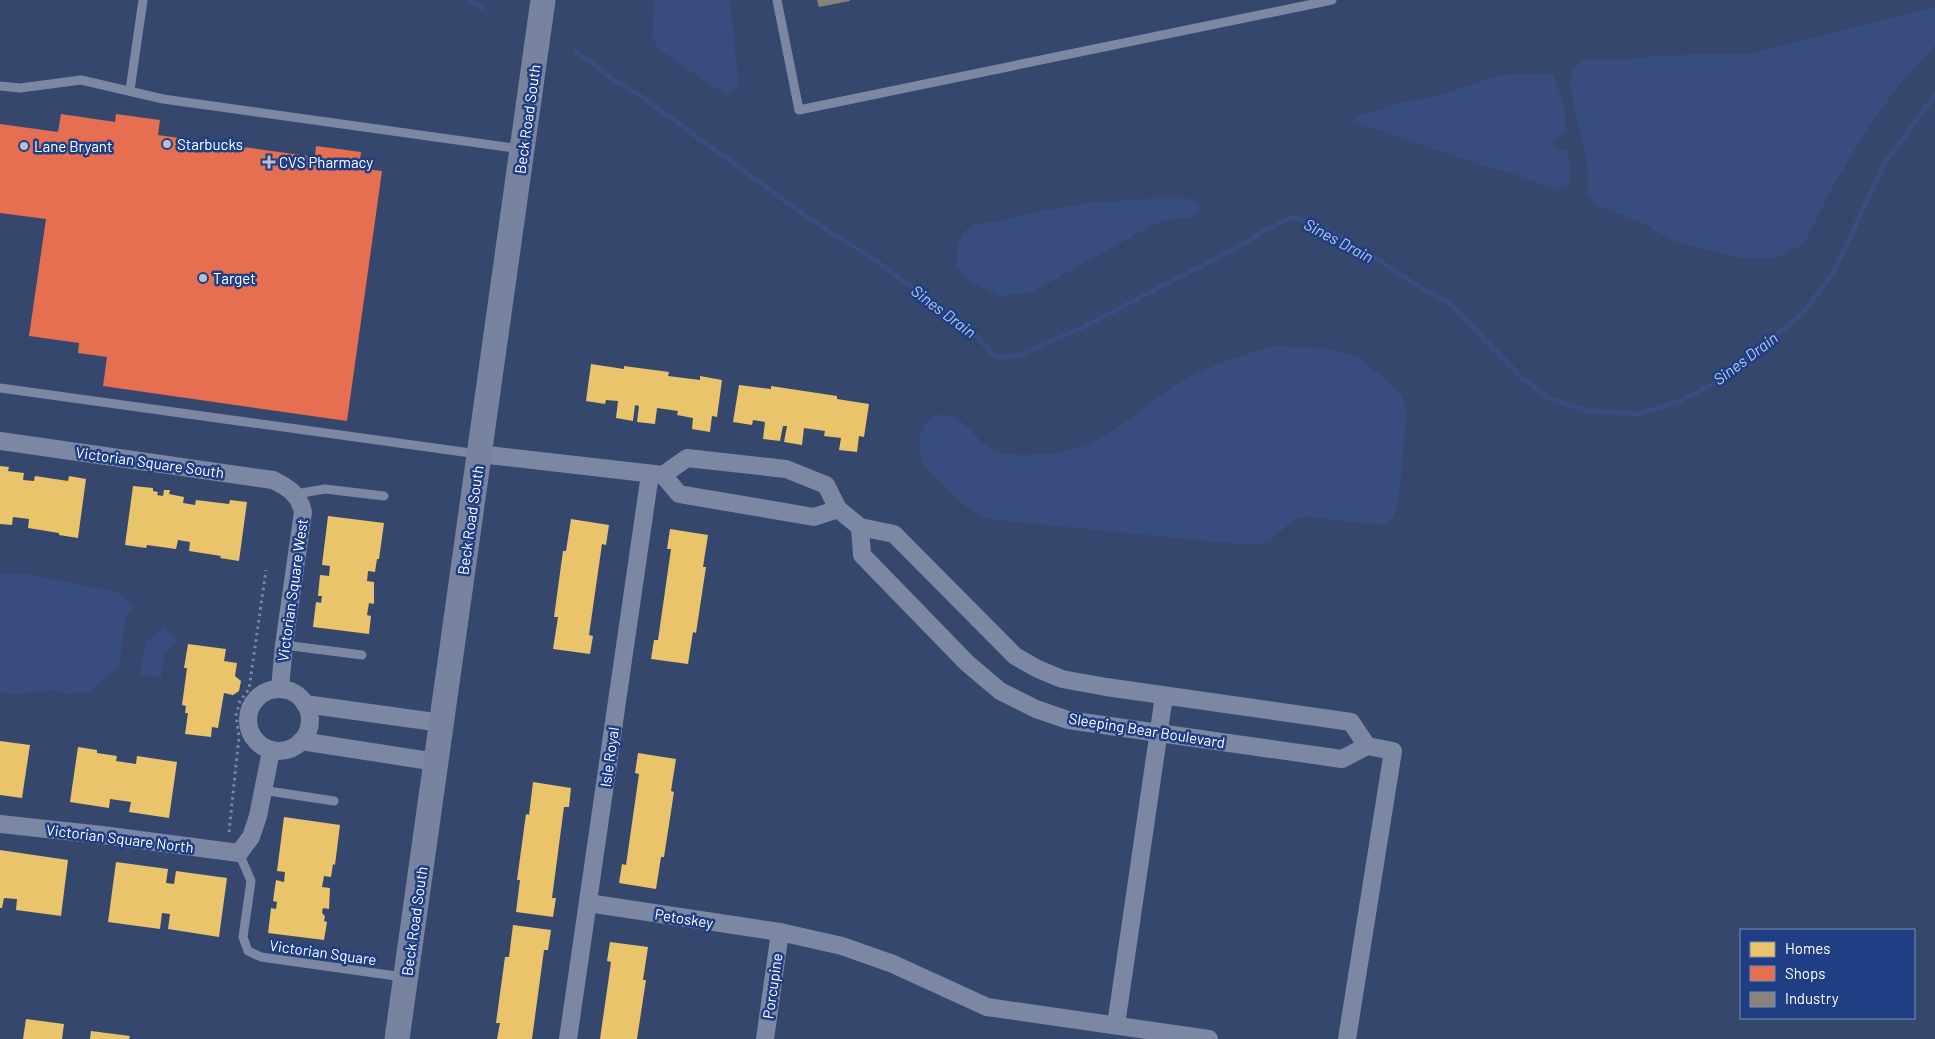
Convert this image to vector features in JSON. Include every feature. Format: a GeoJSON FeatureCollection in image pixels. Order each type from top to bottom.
{"type":"FeatureCollection","features":[{"type":"Feature","properties":{"kind":"main road","name":"Beck Road South"},"geometry":{"type":"LineString","coordinates":[[397,1039],[543,0]]}},
{"type":"Feature","properties":{"kind":"street","name":"Victorian Square South"},"geometry":{"type":"LineString","coordinates":[[0,441],[273,480],[296,494]]}},
{"type":"Feature","properties":{"kind":"street"},"geometry":{"type":"LineString","coordinates":[[479,454],[657,475],[679,494],[814,517],[838,509]]}},
{"type":"Feature","properties":{"kind":"street"},"geometry":{"type":"LineString","coordinates":[[657,475],[687,458],[786,469],[826,485],[838,509],[860,527],[894,534],[1016,656],[1038,669],[1062,679],[1164,696],[1351,722],[1367,746],[1393,751],[1347,1039]]}},
{"type":"Feature","properties":{"kind":"street","name":"Isle Royal"},"geometry":{"type":"LineString","coordinates":[[568,1039],[657,475]]}},
{"type":"Feature","properties":{"kind":"street","name":"Victorian Square West"},"geometry":{"type":"LineString","coordinates":[[280,688],[284,645],[303,512],[296,494]]}},
{"type":"Feature","properties":{"kind":"street","name":"Sleeping Bear Boulevard"},"geometry":{"type":"LineString","coordinates":[[860,527],[862,555],[967,663],[1000,691],[1036,709],[1068,720],[1342,759],[1367,746]]}},
{"type":"Feature","properties":{"kind":"street"},"geometry":{"type":"LineString","coordinates":[[280,688],[291,691],[306,704],[309,712],[309,723],[301,741],[292,748],[282,751],[271,751],[258,744],[252,737],[249,720],[251,710],[255,701],[269,690],[280,688]]}},
{"type":"Feature","properties":{"kind":"street"},"geometry":{"type":"LineString","coordinates":[[1116,1025],[1164,696]]}},
{"type":"Feature","properties":{"kind":"street"},"geometry":{"type":"LineString","coordinates":[[306,704],[442,723]]}},
{"type":"Feature","properties":{"kind":"street"},"geometry":{"type":"LineString","coordinates":[[301,741],[436,762]]}},
{"type":"Feature","properties":{"kind":"street"},"geometry":{"type":"LineString","coordinates":[[239,853],[251,837],[258,816],[271,751]]}},
{"type":"Feature","properties":{"kind":"street","name":"Victorian Square North"},"geometry":{"type":"LineString","coordinates":[[0,824],[239,853]]}},
{"type":"Feature","properties":{"kind":"street","name":"Petoskey"},"geometry":{"type":"LineString","coordinates":[[588,903],[780,932],[842,946],[893,964],[987,1007],[1209,1039]]}},
{"type":"Feature","properties":{"kind":"street","name":"Porcupine"},"geometry":{"type":"LineString","coordinates":[[765,1039],[780,932]]}},
{"type":"Feature","properties":{"kind":"lane"},"geometry":{"type":"LineString","coordinates":[[130,90],[143,0]]}},
{"type":"Feature","properties":{"kind":"lane"},"geometry":{"type":"LineString","coordinates":[[777,0],[799,110],[1332,0]]}},
{"type":"Feature","properties":{"kind":"lane"},"geometry":{"type":"LineString","coordinates":[[0,86],[20,88],[81,80],[163,99],[523,149]]}},
{"type":"Feature","properties":{"kind":"lane"},"geometry":{"type":"LineString","coordinates":[[0,388],[479,454]]}},
{"type":"Feature","properties":{"kind":"lane"},"geometry":{"type":"LineString","coordinates":[[296,494],[325,489],[384,496]]}},
{"type":"Feature","properties":{"kind":"lane"},"geometry":{"type":"LineString","coordinates":[[284,645],[362,655]]}},
{"type":"Feature","properties":{"kind":"lane"},"geometry":{"type":"LineString","coordinates":[[262,790],[334,801]]}},
{"type":"Feature","properties":{"kind":"lane","name":"Victorian Square"},"geometry":{"type":"LineString","coordinates":[[239,853],[251,881],[243,937],[248,950],[261,957],[406,978]]}},
{"type":"Feature","properties":{"kind":"path"},"geometry":{"type":"LineString","coordinates":[[229,832],[239,737],[236,715],[240,701],[249,689],[266,570]]}},
{"type":"Feature","properties":{"kind":"water"},"geometry":{"type":"Polygon","coordinates":[[[655,0],[730,0],[739,87],[727,94],[715,88],[658,49],[652,37],[655,0]]]}},
{"type":"Feature","properties":{"kind":"water"},"geometry":{"type":"Polygon","coordinates":[[[1935,7],[1935,45],[1899,85],[1865,132],[1834,184],[1804,244],[1775,258],[1746,259],[1676,242],[1641,222],[1595,205],[1588,195],[1588,168],[1570,86],[1573,69],[1583,59],[1617,60],[1655,56],[1752,53],[1935,7]]]}},
{"type":"Feature","properties":{"kind":"water"},"geometry":{"type":"Polygon","coordinates":[[[1553,74],[1564,105],[1566,132],[1552,140],[1556,149],[1568,150],[1571,176],[1569,185],[1557,190],[1352,121],[1357,116],[1405,102],[1441,95],[1500,75],[1553,74]]]}},
{"type":"Feature","properties":{"kind":"water"},"geometry":{"type":"Polygon","coordinates":[[[1146,199],[1190,199],[1201,206],[1193,217],[1164,220],[1030,293],[1001,296],[970,282],[956,267],[958,245],[965,231],[974,224],[1001,221],[1036,212],[1088,203],[1146,199]]]}},
{"type":"Feature","properties":{"kind":"water"},"geometry":{"type":"Polygon","coordinates":[[[1274,346],[1333,349],[1360,358],[1402,395],[1407,413],[1398,505],[1392,519],[1387,524],[1370,524],[1305,516],[1292,521],[1269,542],[1257,544],[1227,543],[989,519],[973,511],[948,490],[925,465],[920,452],[920,435],[925,424],[935,416],[940,415],[957,419],[987,446],[1001,453],[1037,455],[1062,452],[1079,447],[1110,432],[1193,375],[1227,361],[1274,346]]]}},
{"type":"Feature","properties":{"kind":"water"},"geometry":{"type":"Polygon","coordinates":[[[0,573],[27,574],[117,592],[135,606],[126,615],[119,665],[89,692],[67,694],[54,690],[17,694],[0,692],[0,573]]]}},
{"type":"Feature","properties":{"kind":"water"},"geometry":{"type":"Polygon","coordinates":[[[165,626],[178,642],[165,653],[161,677],[140,674],[146,642],[165,626]]]}},
{"type":"Feature","properties":{"kind":"building: Homes"},"geometry":{"type":"Polygon","coordinates":[[[591,364],[624,369],[624,366],[669,372],[668,376],[700,380],[700,376],[722,380],[717,417],[712,416],[710,432],[692,429],[693,418],[677,415],[678,411],[657,408],[655,424],[637,422],[639,406],[635,405],[633,421],[616,418],[618,401],[606,400],[605,404],[586,401],[591,364]]]}},
{"type":"Feature","properties":{"kind":"building: Homes"},"geometry":{"type":"Polygon","coordinates":[[[739,385],[771,389],[771,386],[837,396],[837,399],[869,404],[864,437],[859,436],[857,452],[839,450],[841,438],[824,436],[825,431],[804,428],[802,445],[784,442],[787,426],[783,426],[780,441],[763,439],[765,422],[753,420],[752,425],[733,422],[739,385]]]}},
{"type":"Feature","properties":{"kind":"building: Homes"},"geometry":{"type":"Polygon","coordinates":[[[0,466],[9,467],[8,471],[24,473],[23,480],[34,481],[35,476],[68,481],[69,476],[86,479],[78,538],[28,528],[29,519],[13,517],[12,525],[0,524],[0,466]]]}},
{"type":"Feature","properties":{"kind":"building: Homes"},"geometry":{"type":"Polygon","coordinates":[[[133,486],[153,488],[153,491],[158,492],[157,495],[163,496],[164,490],[170,490],[169,494],[184,497],[183,503],[195,505],[196,500],[229,504],[230,500],[247,502],[239,561],[189,551],[190,542],[178,540],[176,549],[147,545],[146,548],[125,545],[133,486]]]}},
{"type":"Feature","properties":{"kind":"building: Homes"},"geometry":{"type":"Polygon","coordinates":[[[328,516],[384,523],[379,559],[377,559],[375,572],[368,571],[367,581],[374,582],[374,604],[369,603],[367,615],[371,616],[369,634],[313,627],[316,602],[321,603],[322,596],[318,596],[320,575],[329,576],[330,566],[322,565],[328,516]]]}},
{"type":"Feature","properties":{"kind":"building: Homes"},"geometry":{"type":"Polygon","coordinates":[[[571,519],[609,525],[606,545],[602,544],[589,635],[593,636],[590,654],[553,649],[558,617],[554,617],[563,551],[566,551],[571,519]]]}},
{"type":"Feature","properties":{"kind":"building: Homes"},"geometry":{"type":"Polygon","coordinates":[[[670,529],[708,535],[703,567],[706,567],[696,633],[693,632],[688,664],[651,659],[654,640],[658,640],[671,549],[667,549],[670,529]]]}},
{"type":"Feature","properties":{"kind":"building: Homes"},"geometry":{"type":"Polygon","coordinates":[[[188,644],[226,649],[224,661],[237,663],[235,676],[241,681],[239,691],[233,695],[224,693],[218,728],[212,727],[211,737],[185,734],[188,713],[185,713],[186,706],[182,705],[187,668],[184,668],[188,644]]]}},
{"type":"Feature","properties":{"kind":"building: Homes"},"geometry":{"type":"Polygon","coordinates":[[[0,741],[30,745],[22,798],[0,795],[0,741]]]}},
{"type":"Feature","properties":{"kind":"building: Homes"},"geometry":{"type":"Polygon","coordinates":[[[78,747],[97,750],[97,753],[117,756],[116,761],[136,764],[137,756],[177,762],[169,818],[129,812],[131,802],[110,799],[109,808],[70,802],[78,747]]]}},
{"type":"Feature","properties":{"kind":"building: Homes"},"geometry":{"type":"Polygon","coordinates":[[[638,753],[676,759],[671,791],[674,792],[664,857],[661,857],[656,889],[619,883],[622,864],[626,865],[639,774],[635,773],[638,753]]]}},
{"type":"Feature","properties":{"kind":"building: Homes"},"geometry":{"type":"Polygon","coordinates":[[[533,782],[571,788],[569,807],[564,807],[552,898],[556,898],[553,917],[516,912],[520,880],[517,880],[526,814],[529,815],[533,782]]]}},
{"type":"Feature","properties":{"kind":"building: Homes"},"geometry":{"type":"Polygon","coordinates":[[[284,817],[340,825],[335,865],[333,864],[331,877],[324,876],[322,887],[330,888],[329,909],[323,908],[322,913],[325,916],[324,921],[327,922],[324,940],[268,933],[271,908],[276,909],[277,902],[273,901],[276,880],[284,882],[285,872],[277,871],[284,817]]]}},
{"type":"Feature","properties":{"kind":"building: Homes"},"geometry":{"type":"Polygon","coordinates":[[[0,850],[68,860],[61,916],[16,910],[17,899],[4,898],[2,908],[0,908],[0,850]]]}},
{"type":"Feature","properties":{"kind":"building: Homes"},"geometry":{"type":"Polygon","coordinates":[[[116,862],[168,869],[166,883],[174,884],[176,871],[227,878],[219,937],[168,929],[170,914],[162,913],[160,929],[108,922],[116,862]]]}},
{"type":"Feature","properties":{"kind":"building: Homes"},"geometry":{"type":"Polygon","coordinates":[[[513,925],[551,930],[548,950],[544,950],[532,1039],[497,1039],[500,1023],[496,1023],[505,957],[509,957],[513,925]]]}},
{"type":"Feature","properties":{"kind":"building: Homes"},"geometry":{"type":"Polygon","coordinates":[[[610,942],[648,947],[643,980],[646,980],[637,1039],[600,1039],[611,962],[607,961],[610,942]]]}},
{"type":"Feature","properties":{"kind":"building: Homes"},"geometry":{"type":"Polygon","coordinates":[[[26,1019],[64,1024],[62,1039],[23,1039],[26,1019]]]}},
{"type":"Feature","properties":{"kind":"building: Homes"},"geometry":{"type":"Polygon","coordinates":[[[91,1031],[130,1036],[129,1039],[90,1039],[91,1031]]]}},
{"type":"Feature","properties":{"kind":"building: Shops","name":"Target"},"geometry":{"type":"Polygon","coordinates":[[[61,114],[115,122],[116,114],[160,120],[158,135],[315,157],[316,146],[361,152],[359,168],[382,171],[347,421],[103,386],[107,357],[78,353],[79,343],[29,336],[46,219],[0,213],[0,124],[58,132],[61,114]]]}},
{"type":"Feature","properties":{"kind":"building: Industry"},"geometry":{"type":"Polygon","coordinates":[[[817,0],[850,0],[850,1],[819,7],[817,0]]]}},
{"type":"Feature","properties":{"kind":"waterway","name":"Sines Drain"},"geometry":{"type":"LineString","coordinates":[[470,0],[482,8]]}},
{"type":"Feature","properties":{"kind":"waterway","name":"Sines Drain"},"geometry":{"type":"LineString","coordinates":[[576,53],[642,97],[810,219],[872,258],[967,325],[996,356],[1002,358],[1020,355],[1083,327],[1231,251],[1266,230],[1291,218],[1297,218],[1340,237],[1413,283],[1449,303],[1521,377],[1548,398],[1587,411],[1639,414],[1680,401],[1724,378],[1804,312],[1833,273],[1885,163],[1935,95]]}},
{"type":"Feature","properties":{"kind":"place","name":"Starbucks"},"geometry":{"type":"Point","coordinates":[167,144]}},
{"type":"Feature","properties":{"kind":"place","name":"Lane Bryant"},"geometry":{"type":"Point","coordinates":[24,146]}},
{"type":"Feature","properties":{"kind":"place","name":"CVS Pharmacy"},"geometry":{"type":"Point","coordinates":[269,162]}},
{"type":"Feature","properties":{"kind":"place","name":"Target"},"geometry":{"type":"Point","coordinates":[203,278]}}]}
